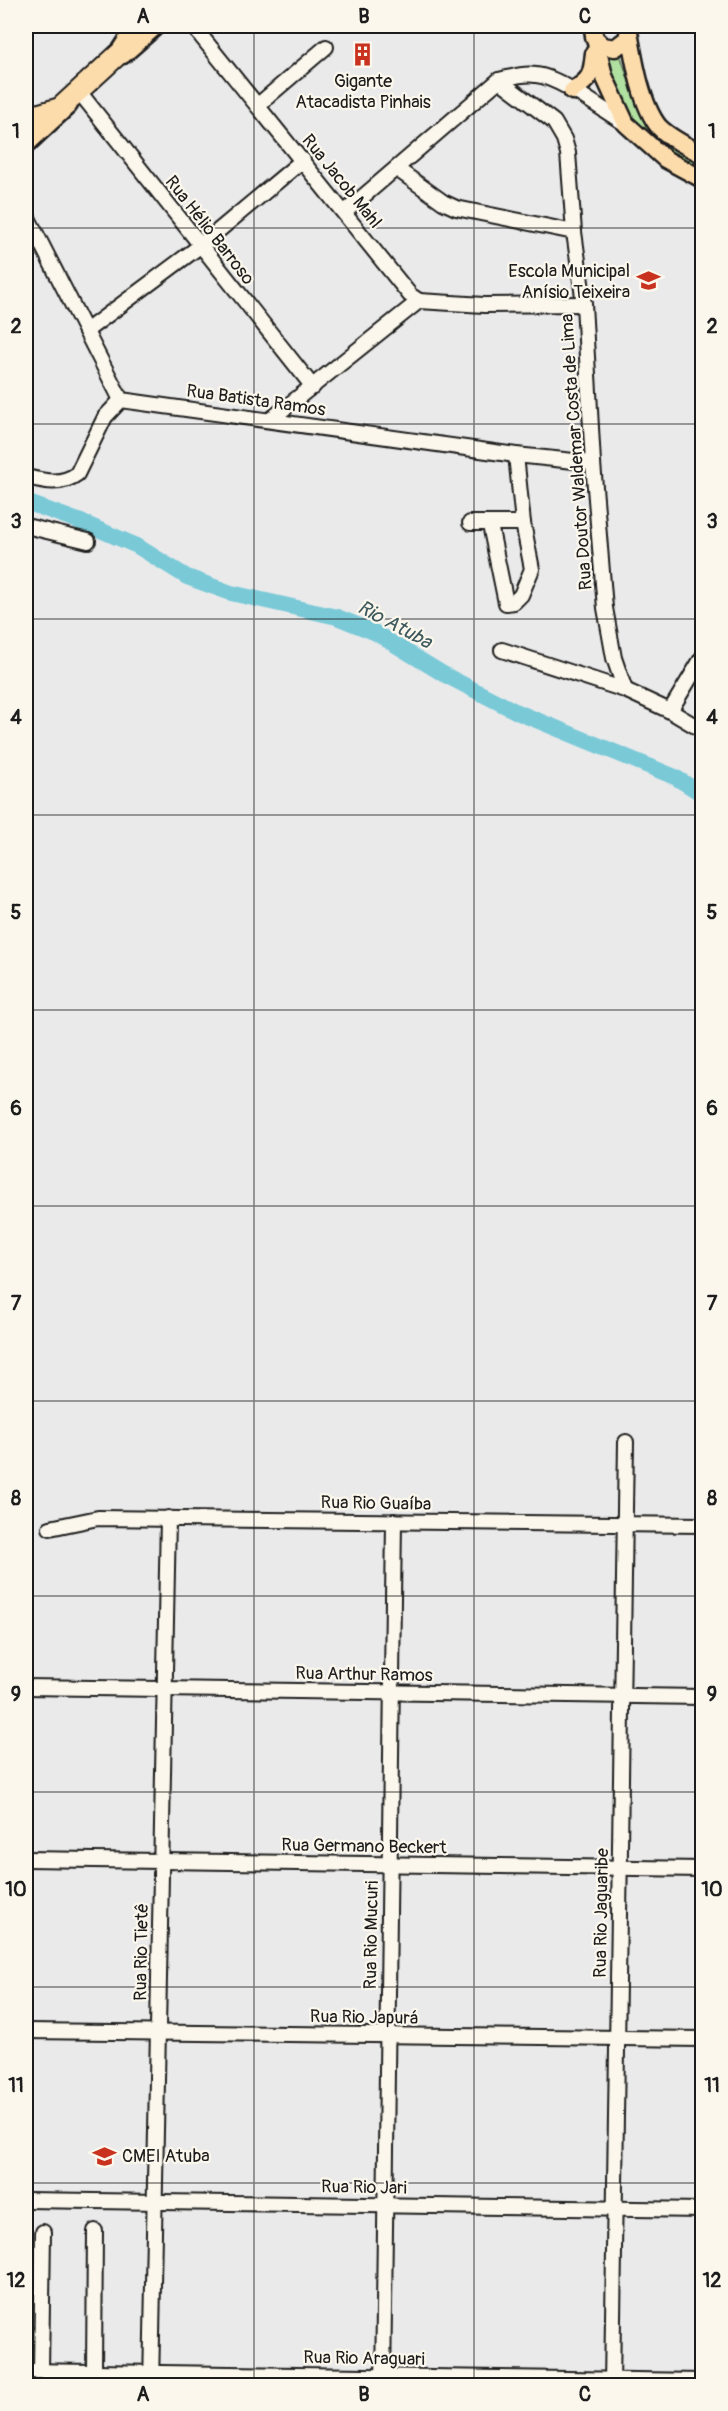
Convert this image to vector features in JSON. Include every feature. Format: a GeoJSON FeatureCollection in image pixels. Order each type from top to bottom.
{"type":"FeatureCollection","features":[{"type":"Feature","properties":{"kind":"highway"},"geometry":{"type":"LineString","coordinates":[[26,118],[60,108],[126,47],[133,26]]}},
{"type":"Feature","properties":{"kind":"main road"},"geometry":{"type":"LineString","coordinates":[[26,145],[81,94],[103,70],[156,26]]}},
{"type":"Feature","properties":{"kind":"main road"},"geometry":{"type":"LineString","coordinates":[[593,31],[603,46],[615,48],[627,39],[628,28]]}},
{"type":"Feature","properties":{"kind":"main road"},"geometry":{"type":"LineString","coordinates":[[628,28],[637,70],[652,116],[660,128],[702,154]]}},
{"type":"Feature","properties":{"kind":"main road"},"geometry":{"type":"LineString","coordinates":[[572,91],[587,82],[592,71],[593,31]]}},
{"type":"Feature","properties":{"kind":"main road"},"geometry":{"type":"LineString","coordinates":[[593,31],[604,76],[626,124],[665,159],[702,179]]}},
{"type":"Feature","properties":{"kind":"street","name":"Rua Jacob Mahl"},"geometry":{"type":"LineString","coordinates":[[193,26],[410,294],[419,301]]}},
{"type":"Feature","properties":{"kind":"street"},"geometry":{"type":"LineString","coordinates":[[258,105],[326,47]]}},
{"type":"Feature","properties":{"kind":"street"},"geometry":{"type":"LineString","coordinates":[[345,212],[398,169],[499,80],[520,75],[538,75],[572,91],[626,124]]}},
{"type":"Feature","properties":{"kind":"street","name":"Rua Doutor Waldemar Costa de Lima"},"geometry":{"type":"LineString","coordinates":[[499,80],[546,115],[560,130],[568,153],[574,232],[584,304],[593,463],[605,608],[614,658],[625,690]]}},
{"type":"Feature","properties":{"kind":"street","name":"Rua Hélio Barroso"},"geometry":{"type":"LineString","coordinates":[[81,94],[313,387]]}},
{"type":"Feature","properties":{"kind":"street"},"geometry":{"type":"LineString","coordinates":[[86,332],[200,246],[303,160]]}},
{"type":"Feature","properties":{"kind":"street"},"geometry":{"type":"LineString","coordinates":[[398,169],[443,202],[456,208],[574,232]]}},
{"type":"Feature","properties":{"kind":"street"},"geometry":{"type":"LineString","coordinates":[[26,214],[121,399],[105,417],[77,474],[69,479],[54,482],[26,477]]}},
{"type":"Feature","properties":{"kind":"street"},"geometry":{"type":"LineString","coordinates":[[270,420],[419,301],[484,305],[584,304]]}},
{"type":"Feature","properties":{"kind":"street","name":"Rua Batista Ramos"},"geometry":{"type":"LineString","coordinates":[[121,399],[516,455],[593,463]]}},
{"type":"Feature","properties":{"kind":"street"},"geometry":{"type":"LineString","coordinates":[[490,525],[506,603],[514,602],[521,595],[532,569],[523,524],[516,455]]}},
{"type":"Feature","properties":{"kind":"street"},"geometry":{"type":"LineString","coordinates":[[470,523],[523,524]]}},
{"type":"Feature","properties":{"kind":"street"},"geometry":{"type":"LineString","coordinates":[[26,526],[88,542]]}},
{"type":"Feature","properties":{"kind":"street"},"geometry":{"type":"LineString","coordinates":[[502,650],[625,690],[670,711],[702,730]]}},
{"type":"Feature","properties":{"kind":"street"},"geometry":{"type":"LineString","coordinates":[[670,711],[702,658]]}},
{"type":"Feature","properties":{"kind":"street","name":"Rua Rio Jaguaribe"},"geometry":{"type":"LineString","coordinates":[[612,2382],[626,1442]]}},
{"type":"Feature","properties":{"kind":"street","name":"Rua Rio Guaíba"},"geometry":{"type":"LineString","coordinates":[[50,1528],[98,1518],[702,1525]]}},
{"type":"Feature","properties":{"kind":"street","name":"Rua Rio Tietê"},"geometry":{"type":"LineString","coordinates":[[151,2379],[168,1518]]}},
{"type":"Feature","properties":{"kind":"street","name":"Rua Rio Mucuri"},"geometry":{"type":"LineString","coordinates":[[383,2381],[394,1521]]}},
{"type":"Feature","properties":{"kind":"street","name":"Rua Arthur Ramos"},"geometry":{"type":"LineString","coordinates":[[26,1687],[702,1697]]}},
{"type":"Feature","properties":{"kind":"street","name":"Rua Germano Beckert"},"geometry":{"type":"LineString","coordinates":[[26,1859],[702,1869]]}},
{"type":"Feature","properties":{"kind":"street","name":"Rua Rio Japurá"},"geometry":{"type":"LineString","coordinates":[[26,2031],[702,2039]]}},
{"type":"Feature","properties":{"kind":"street","name":"Rua Rio Jari"},"geometry":{"type":"LineString","coordinates":[[26,2200],[702,2210]]}},
{"type":"Feature","properties":{"kind":"street"},"geometry":{"type":"LineString","coordinates":[[94,2372],[95,2231]]}},
{"type":"Feature","properties":{"kind":"street"},"geometry":{"type":"LineString","coordinates":[[41,2371],[44,2232]]}},
{"type":"Feature","properties":{"kind":"street","name":"Rua Rio Araguari"},"geometry":{"type":"LineString","coordinates":[[26,2370],[94,2372],[151,2379],[702,2381]]}},
{"type":"Feature","properties":{"kind":"green space"},"geometry":{"type":"Polygon","coordinates":[[[620,54],[638,107],[646,121],[667,144],[682,155],[702,164],[702,173],[653,141],[630,115],[603,55],[620,54]]]}},
{"type":"Feature","properties":{"kind":"waterway","name":"Rio Atuba"},"geometry":{"type":"LineString","coordinates":[[26,502],[84,523],[137,546],[187,577],[231,593],[337,617],[374,632],[445,675],[517,712],[675,777],[702,794]]}},
{"type":"Feature","properties":{"kind":"place","name":"Gigante Atacadista Pinhais"},"geometry":{"type":"Point","coordinates":[363,55]}},
{"type":"Feature","properties":{"kind":"place","name":"Escola Municipal Anísio Teixeira"},"geometry":{"type":"Point","coordinates":[648,281]}},
{"type":"Feature","properties":{"kind":"place","name":"CMEI Atuba"},"geometry":{"type":"Point","coordinates":[104,2156]}}]}
